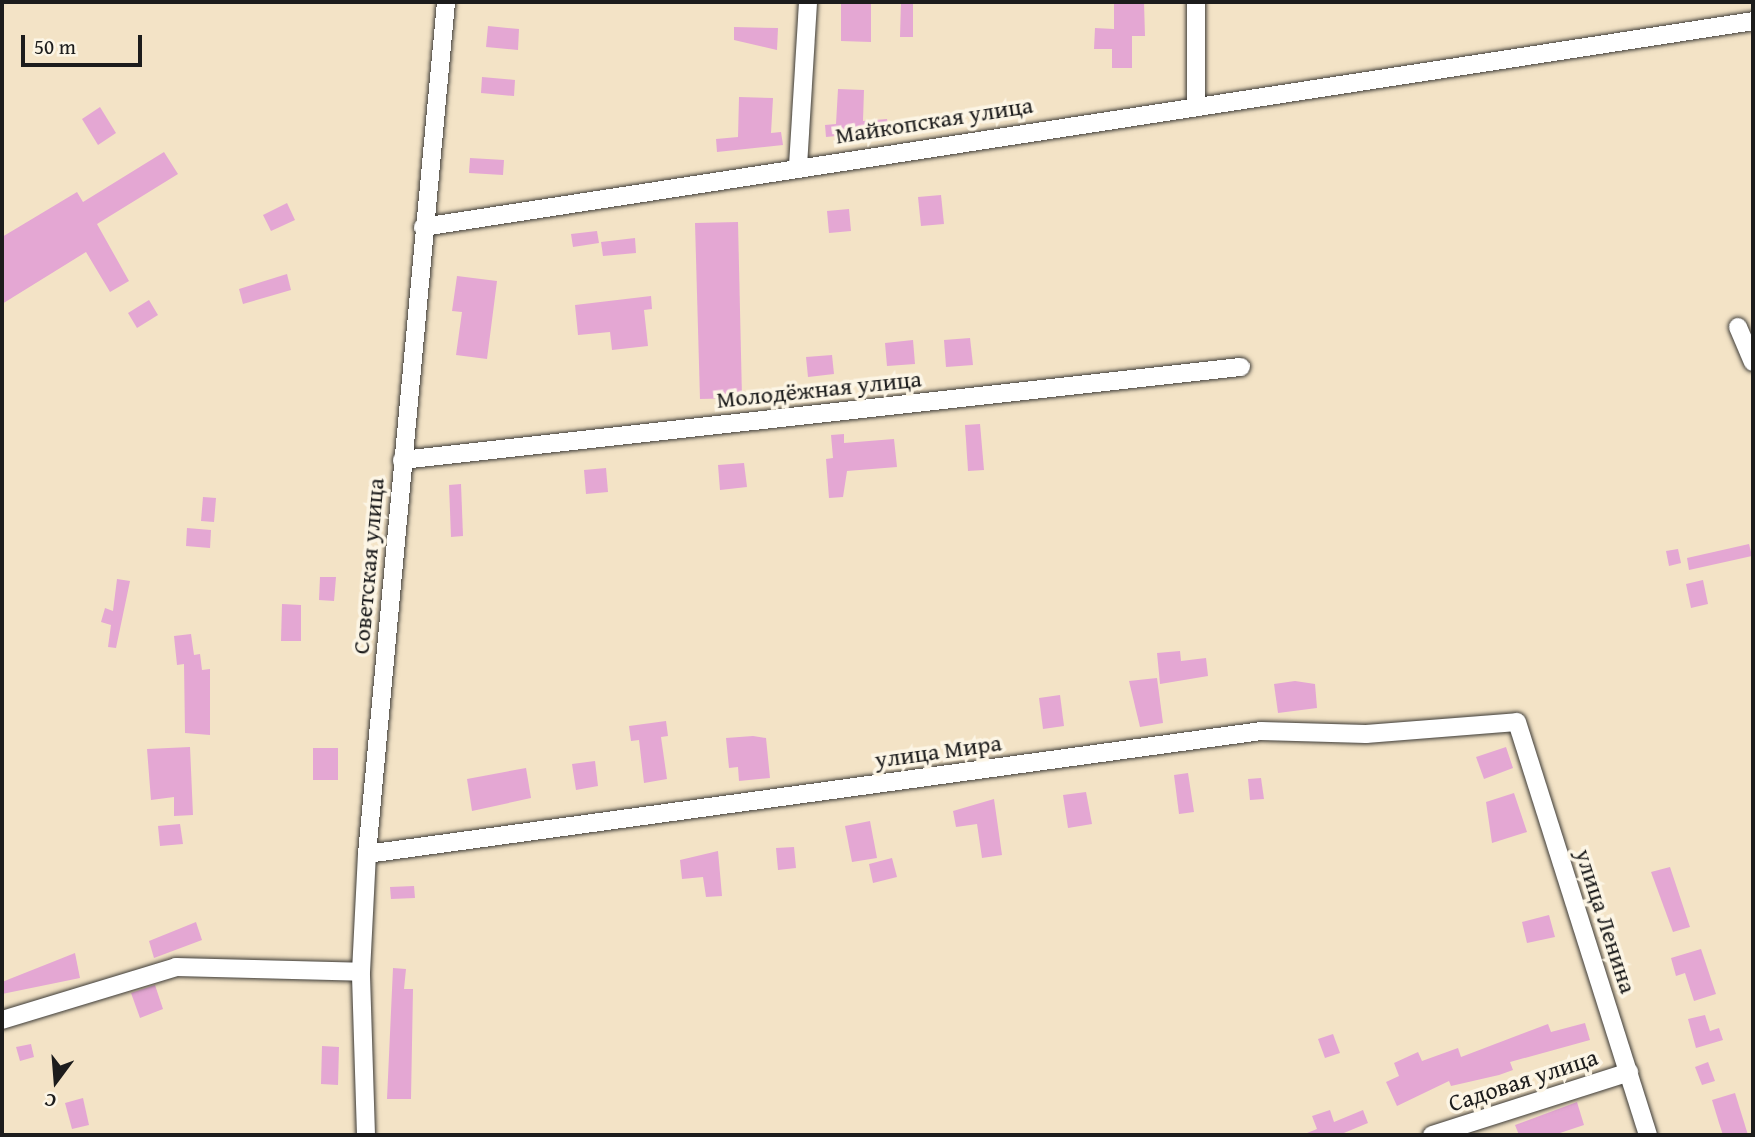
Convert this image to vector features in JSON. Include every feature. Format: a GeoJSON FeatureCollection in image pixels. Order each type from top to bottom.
{"type":"FeatureCollection","features":[{"type":"Feature","properties":{"kind":"street","name":"Советская улица"},"geometry":{"type":"LineString","coordinates":[[366,1135],[361,972],[367,854],[423,227],[446,2]]}},
{"type":"Feature","properties":{"kind":"street"},"geometry":{"type":"LineString","coordinates":[[798,166],[808,2]]}},
{"type":"Feature","properties":{"kind":"street"},"geometry":{"type":"LineString","coordinates":[[1196,2],[1196,104]]}},
{"type":"Feature","properties":{"kind":"street","name":"Майкопская улица"},"geometry":{"type":"LineString","coordinates":[[423,227],[1196,104],[1753,21]]}},
{"type":"Feature","properties":{"kind":"street"},"geometry":{"type":"LineString","coordinates":[[1738,327],[1753,362]]}},
{"type":"Feature","properties":{"kind":"street","name":"Молодёжная улица"},"geometry":{"type":"LineString","coordinates":[[402,460],[1241,367]]}},
{"type":"Feature","properties":{"kind":"street","name":"улица Мира"},"geometry":{"type":"LineString","coordinates":[[367,854],[1261,732],[1366,734],[1517,722]]}},
{"type":"Feature","properties":{"kind":"street","name":"улица Ленина"},"geometry":{"type":"LineString","coordinates":[[1517,722],[1648,1135]]}},
{"type":"Feature","properties":{"kind":"street"},"geometry":{"type":"LineString","coordinates":[[2,1020],[176,967],[361,972]]}},
{"type":"Feature","properties":{"kind":"street","name":"Садовая улица"},"geometry":{"type":"LineString","coordinates":[[1432,1135],[1629,1072]]}},
{"type":"Feature","properties":{"kind":"building"},"geometry":{"type":"Polygon","coordinates":[[[841,2],[871,2],[871,42],[841,41],[841,2]]]}},
{"type":"Feature","properties":{"kind":"building"},"geometry":{"type":"Polygon","coordinates":[[[901,2],[913,2],[913,37],[900,37],[901,2]]]}},
{"type":"Feature","properties":{"kind":"building"},"geometry":{"type":"Polygon","coordinates":[[[1114,2],[1144,2],[1145,36],[1132,36],[1132,68],[1112,68],[1112,49],[1094,49],[1095,28],[1114,29],[1114,2]]]}},
{"type":"Feature","properties":{"kind":"building"},"geometry":{"type":"Polygon","coordinates":[[[488,26],[519,29],[518,50],[486,47],[488,26]]]}},
{"type":"Feature","properties":{"kind":"building"},"geometry":{"type":"Polygon","coordinates":[[[734,27],[778,28],[777,50],[734,40],[734,27]]]}},
{"type":"Feature","properties":{"kind":"building"},"geometry":{"type":"Polygon","coordinates":[[[482,77],[515,80],[514,96],[481,93],[482,77]]]}},
{"type":"Feature","properties":{"kind":"building"},"geometry":{"type":"Polygon","coordinates":[[[838,89],[864,90],[863,121],[887,119],[889,131],[826,137],[825,125],[836,124],[838,89]]]}},
{"type":"Feature","properties":{"kind":"building"},"geometry":{"type":"Polygon","coordinates":[[[739,97],[773,98],[771,133],[781,132],[783,145],[717,152],[716,139],[738,137],[739,97]]]}},
{"type":"Feature","properties":{"kind":"building"},"geometry":{"type":"Polygon","coordinates":[[[100,107],[116,133],[98,145],[82,119],[100,107]]]}},
{"type":"Feature","properties":{"kind":"building"},"geometry":{"type":"Polygon","coordinates":[[[164,152],[178,174],[97,224],[129,281],[110,292],[86,252],[2,304],[2,237],[77,192],[83,202],[164,152]]]}},
{"type":"Feature","properties":{"kind":"building"},"geometry":{"type":"Polygon","coordinates":[[[470,158],[504,160],[503,175],[469,173],[470,158]]]}},
{"type":"Feature","properties":{"kind":"building"},"geometry":{"type":"Polygon","coordinates":[[[941,195],[944,224],[921,226],[918,197],[941,195]]]}},
{"type":"Feature","properties":{"kind":"building"},"geometry":{"type":"Polygon","coordinates":[[[287,203],[295,220],[271,231],[263,215],[287,203]]]}},
{"type":"Feature","properties":{"kind":"building"},"geometry":{"type":"Polygon","coordinates":[[[849,209],[851,231],[829,233],[827,211],[849,209]]]}},
{"type":"Feature","properties":{"kind":"building"},"geometry":{"type":"Polygon","coordinates":[[[738,222],[742,398],[700,399],[695,223],[738,222]]]}},
{"type":"Feature","properties":{"kind":"building"},"geometry":{"type":"Polygon","coordinates":[[[597,231],[599,243],[573,247],[571,234],[597,231]]]}},
{"type":"Feature","properties":{"kind":"building"},"geometry":{"type":"Polygon","coordinates":[[[635,238],[636,253],[603,256],[601,242],[635,238]]]}},
{"type":"Feature","properties":{"kind":"building"},"geometry":{"type":"Polygon","coordinates":[[[287,274],[291,290],[243,304],[239,289],[287,274]]]}},
{"type":"Feature","properties":{"kind":"building"},"geometry":{"type":"Polygon","coordinates":[[[457,276],[497,281],[487,359],[456,355],[462,312],[452,311],[457,276]]]}},
{"type":"Feature","properties":{"kind":"building"},"geometry":{"type":"Polygon","coordinates":[[[651,296],[652,309],[644,310],[648,346],[612,350],[610,332],[578,335],[575,305],[651,296]]]}},
{"type":"Feature","properties":{"kind":"building"},"geometry":{"type":"Polygon","coordinates":[[[149,300],[158,315],[137,328],[128,313],[149,300]]]}},
{"type":"Feature","properties":{"kind":"building"},"geometry":{"type":"Polygon","coordinates":[[[970,338],[973,365],[946,367],[944,340],[970,338]]]}},
{"type":"Feature","properties":{"kind":"building"},"geometry":{"type":"Polygon","coordinates":[[[913,340],[915,364],[887,366],[885,343],[913,340]]]}},
{"type":"Feature","properties":{"kind":"building"},"geometry":{"type":"Polygon","coordinates":[[[832,355],[834,374],[808,377],[806,357],[832,355]]]}},
{"type":"Feature","properties":{"kind":"building"},"geometry":{"type":"Polygon","coordinates":[[[980,424],[984,470],[968,471],[965,425],[980,424]]]}},
{"type":"Feature","properties":{"kind":"building"},"geometry":{"type":"Polygon","coordinates":[[[844,434],[844,443],[894,439],[897,467],[847,471],[843,497],[829,498],[826,459],[833,458],[831,435],[844,434]]]}},
{"type":"Feature","properties":{"kind":"building"},"geometry":{"type":"Polygon","coordinates":[[[744,463],[747,487],[720,490],[718,465],[744,463]]]}},
{"type":"Feature","properties":{"kind":"building"},"geometry":{"type":"Polygon","coordinates":[[[606,468],[608,492],[586,494],[584,470],[606,468]]]}},
{"type":"Feature","properties":{"kind":"building"},"geometry":{"type":"Polygon","coordinates":[[[461,484],[463,536],[451,537],[449,485],[461,484]]]}},
{"type":"Feature","properties":{"kind":"building"},"geometry":{"type":"Polygon","coordinates":[[[203,497],[216,498],[214,522],[201,521],[203,497]]]}},
{"type":"Feature","properties":{"kind":"building"},"geometry":{"type":"Polygon","coordinates":[[[187,528],[211,530],[210,548],[186,546],[187,528]]]}},
{"type":"Feature","properties":{"kind":"building"},"geometry":{"type":"Polygon","coordinates":[[[1749,544],[1752,556],[1689,570],[1687,558],[1749,544]]]}},
{"type":"Feature","properties":{"kind":"building"},"geometry":{"type":"Polygon","coordinates":[[[1678,549],[1681,563],[1669,566],[1666,551],[1678,549]]]}},
{"type":"Feature","properties":{"kind":"building"},"geometry":{"type":"Polygon","coordinates":[[[320,577],[336,577],[334,601],[319,600],[320,577]]]}},
{"type":"Feature","properties":{"kind":"building"},"geometry":{"type":"Polygon","coordinates":[[[117,579],[130,581],[116,648],[108,647],[111,625],[101,622],[105,608],[113,611],[117,579]]]}},
{"type":"Feature","properties":{"kind":"building"},"geometry":{"type":"Polygon","coordinates":[[[1703,580],[1708,604],[1691,608],[1686,584],[1703,580]]]}},
{"type":"Feature","properties":{"kind":"building"},"geometry":{"type":"Polygon","coordinates":[[[282,604],[301,605],[301,641],[281,641],[282,604]]]}},
{"type":"Feature","properties":{"kind":"building"},"geometry":{"type":"Polygon","coordinates":[[[191,634],[194,655],[200,654],[202,670],[210,669],[210,735],[185,733],[184,664],[177,665],[174,636],[191,634]]]}},
{"type":"Feature","properties":{"kind":"building"},"geometry":{"type":"Polygon","coordinates":[[[1180,651],[1181,661],[1206,658],[1208,676],[1160,684],[1157,653],[1180,651]]]}},
{"type":"Feature","properties":{"kind":"building"},"geometry":{"type":"Polygon","coordinates":[[[1157,678],[1163,723],[1140,727],[1129,681],[1157,678]]]}},
{"type":"Feature","properties":{"kind":"building"},"geometry":{"type":"Polygon","coordinates":[[[1295,681],[1315,684],[1317,708],[1278,713],[1274,684],[1295,681]]]}},
{"type":"Feature","properties":{"kind":"building"},"geometry":{"type":"Polygon","coordinates":[[[1060,695],[1064,726],[1043,729],[1039,698],[1060,695]]]}},
{"type":"Feature","properties":{"kind":"building"},"geometry":{"type":"Polygon","coordinates":[[[666,721],[668,736],[661,737],[667,779],[644,783],[639,740],[631,741],[629,726],[666,721]]]}},
{"type":"Feature","properties":{"kind":"building"},"geometry":{"type":"Polygon","coordinates":[[[726,738],[766,738],[770,778],[739,781],[738,767],[729,768],[726,738]]]}},
{"type":"Feature","properties":{"kind":"building"},"geometry":{"type":"Polygon","coordinates":[[[190,747],[193,815],[174,816],[174,797],[151,800],[147,749],[190,747]]]}},
{"type":"Feature","properties":{"kind":"building"},"geometry":{"type":"Polygon","coordinates":[[[1506,747],[1513,768],[1484,779],[1476,757],[1506,747]]]}},
{"type":"Feature","properties":{"kind":"building"},"geometry":{"type":"Polygon","coordinates":[[[313,748],[338,748],[338,780],[313,780],[313,748]]]}},
{"type":"Feature","properties":{"kind":"building"},"geometry":{"type":"Polygon","coordinates":[[[595,761],[598,786],[576,790],[572,764],[595,761]]]}},
{"type":"Feature","properties":{"kind":"building"},"geometry":{"type":"Polygon","coordinates":[[[526,768],[531,798],[472,811],[467,779],[526,768]]]}},
{"type":"Feature","properties":{"kind":"building"},"geometry":{"type":"Polygon","coordinates":[[[1188,773],[1194,812],[1179,814],[1174,775],[1188,773]]]}},
{"type":"Feature","properties":{"kind":"building"},"geometry":{"type":"Polygon","coordinates":[[[1261,778],[1264,799],[1250,800],[1248,779],[1261,778]]]}},
{"type":"Feature","properties":{"kind":"building"},"geometry":{"type":"Polygon","coordinates":[[[1086,792],[1092,824],[1068,828],[1063,795],[1086,792]]]}},
{"type":"Feature","properties":{"kind":"building"},"geometry":{"type":"Polygon","coordinates":[[[1514,793],[1527,832],[1492,843],[1486,802],[1514,793]]]}},
{"type":"Feature","properties":{"kind":"building"},"geometry":{"type":"Polygon","coordinates":[[[994,799],[1002,855],[982,858],[977,824],[956,827],[953,811],[994,799]]]}},
{"type":"Feature","properties":{"kind":"building"},"geometry":{"type":"Polygon","coordinates":[[[870,821],[877,858],[852,862],[845,826],[870,821]]]}},
{"type":"Feature","properties":{"kind":"building"},"geometry":{"type":"Polygon","coordinates":[[[180,824],[183,844],[160,846],[158,826],[180,824]]]}},
{"type":"Feature","properties":{"kind":"building"},"geometry":{"type":"Polygon","coordinates":[[[794,847],[796,868],[778,870],[776,848],[794,847]]]}},
{"type":"Feature","properties":{"kind":"building"},"geometry":{"type":"Polygon","coordinates":[[[718,851],[722,896],[706,897],[703,877],[682,879],[680,860],[718,851]]]}},
{"type":"Feature","properties":{"kind":"building"},"geometry":{"type":"Polygon","coordinates":[[[892,858],[897,877],[873,883],[869,864],[892,858]]]}},
{"type":"Feature","properties":{"kind":"building"},"geometry":{"type":"Polygon","coordinates":[[[1670,867],[1690,927],[1673,932],[1651,872],[1670,867]]]}},
{"type":"Feature","properties":{"kind":"building"},"geometry":{"type":"Polygon","coordinates":[[[414,886],[415,898],[391,899],[390,887],[414,886]]]}},
{"type":"Feature","properties":{"kind":"building"},"geometry":{"type":"Polygon","coordinates":[[[1549,915],[1555,937],[1527,943],[1522,922],[1549,915]]]}},
{"type":"Feature","properties":{"kind":"building"},"geometry":{"type":"Polygon","coordinates":[[[196,922],[202,940],[154,958],[149,941],[196,922]]]}},
{"type":"Feature","properties":{"kind":"building"},"geometry":{"type":"Polygon","coordinates":[[[1701,949],[1716,994],[1694,1001],[1685,973],[1676,976],[1671,958],[1701,949]]]}},
{"type":"Feature","properties":{"kind":"building"},"geometry":{"type":"Polygon","coordinates":[[[75,953],[80,978],[2,994],[2,982],[75,953]]]}},
{"type":"Feature","properties":{"kind":"building"},"geometry":{"type":"Polygon","coordinates":[[[393,968],[406,969],[404,989],[413,989],[411,1099],[387,1099],[393,968]]]}},
{"type":"Feature","properties":{"kind":"building"},"geometry":{"type":"Polygon","coordinates":[[[155,985],[163,1009],[140,1018],[131,993],[155,985]]]}},
{"type":"Feature","properties":{"kind":"building"},"geometry":{"type":"Polygon","coordinates":[[[1705,1015],[1710,1031],[1719,1028],[1723,1040],[1696,1048],[1688,1019],[1705,1015]]]}},
{"type":"Feature","properties":{"kind":"building"},"geometry":{"type":"Polygon","coordinates":[[[1585,1023],[1590,1040],[1510,1062],[1513,1070],[1499,1075],[1451,1086],[1449,1081],[1397,1106],[1386,1082],[1399,1076],[1394,1063],[1418,1052],[1422,1061],[1458,1048],[1461,1057],[1548,1024],[1551,1032],[1585,1023]]]}},
{"type":"Feature","properties":{"kind":"building"},"geometry":{"type":"Polygon","coordinates":[[[1333,1034],[1340,1053],[1325,1058],[1318,1039],[1333,1034]]]}},
{"type":"Feature","properties":{"kind":"building"},"geometry":{"type":"Polygon","coordinates":[[[31,1044],[34,1057],[20,1061],[16,1047],[31,1044]]]}},
{"type":"Feature","properties":{"kind":"building"},"geometry":{"type":"Polygon","coordinates":[[[322,1046],[339,1047],[338,1085],[321,1084],[322,1046]]]}},
{"type":"Feature","properties":{"kind":"building"},"geometry":{"type":"Polygon","coordinates":[[[1708,1062],[1715,1081],[1702,1085],[1695,1067],[1708,1062]]]}},
{"type":"Feature","properties":{"kind":"building"},"geometry":{"type":"Polygon","coordinates":[[[1735,1093],[1748,1135],[1723,1135],[1719,1123],[1712,1100],[1735,1093]]]}},
{"type":"Feature","properties":{"kind":"building"},"geometry":{"type":"Polygon","coordinates":[[[83,1098],[89,1125],[72,1129],[65,1103],[83,1098]]]}},
{"type":"Feature","properties":{"kind":"building"},"geometry":{"type":"Polygon","coordinates":[[[1577,1102],[1584,1125],[1554,1135],[1519,1135],[1515,1125],[1577,1102]]]}},
{"type":"Feature","properties":{"kind":"building"},"geometry":{"type":"Polygon","coordinates":[[[1330,1110],[1334,1122],[1363,1110],[1368,1123],[1339,1135],[1302,1135],[1317,1129],[1312,1116],[1330,1110]]]}}]}
